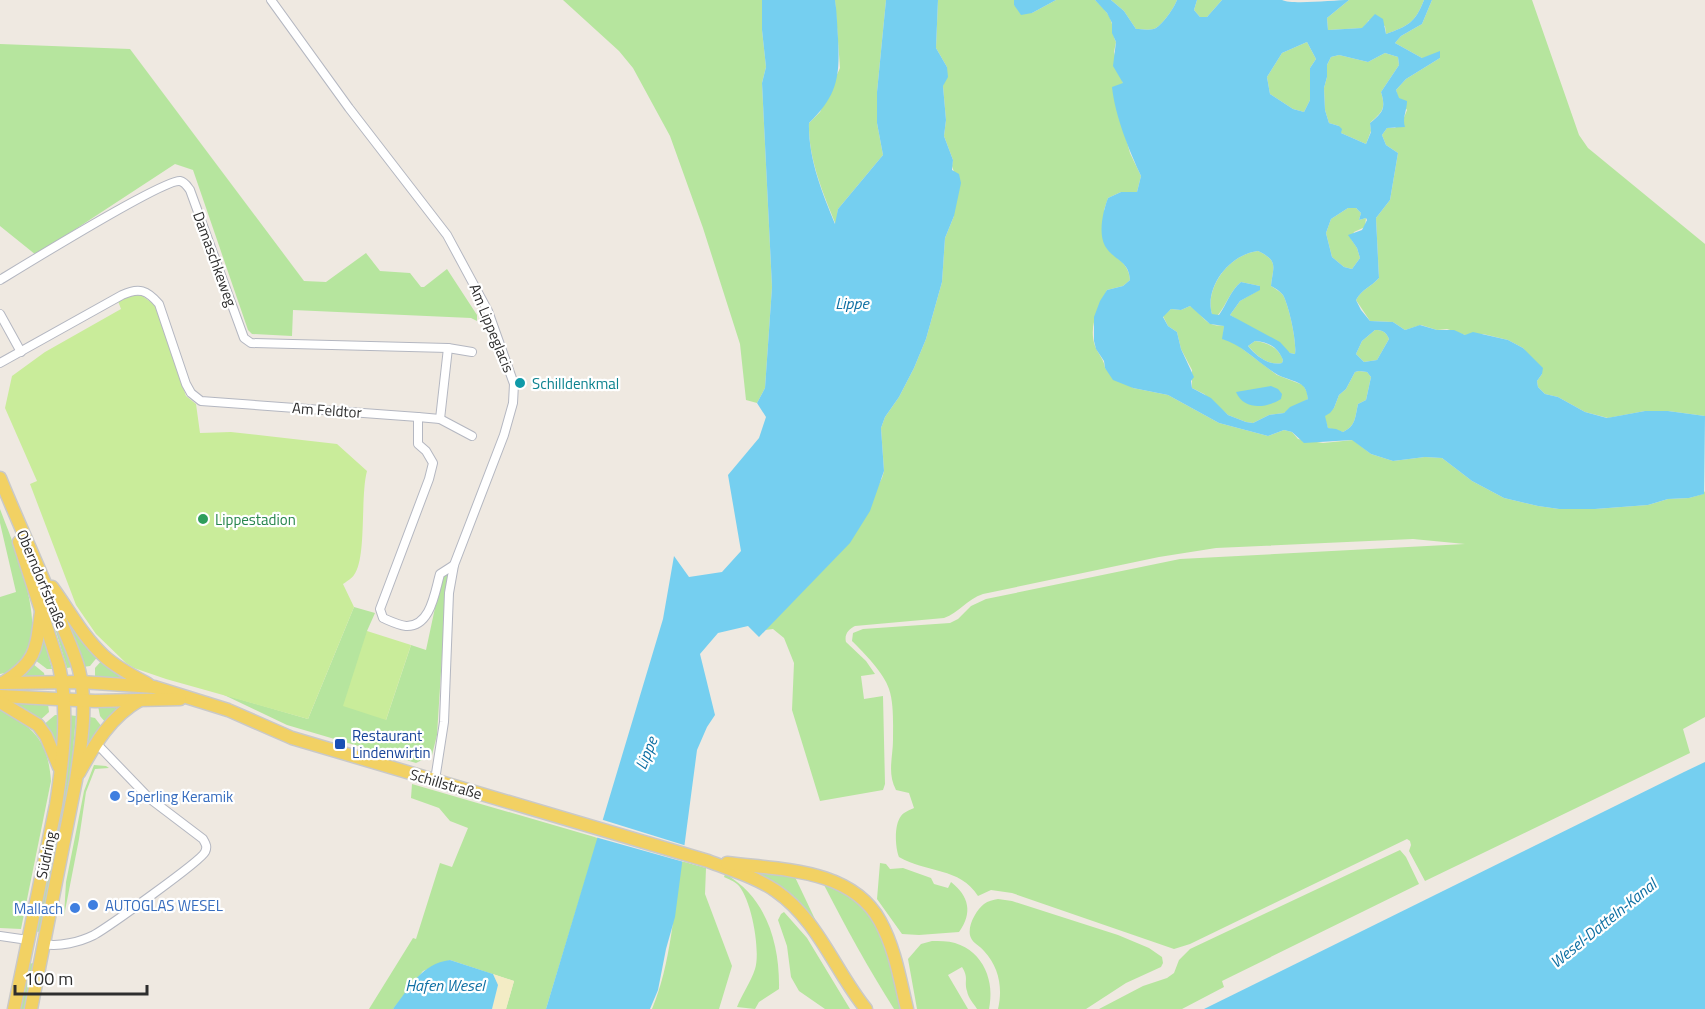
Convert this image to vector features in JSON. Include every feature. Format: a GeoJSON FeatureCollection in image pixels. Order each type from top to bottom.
{"type":"FeatureCollection","features":[{"type":"Feature","properties":{"kind":"main road","name":"Oberndorfstraße"},"geometry":{"type":"LineString","coordinates":[[0,478],[43,575],[79,669],[83,701]]}},
{"type":"Feature","properties":{"kind":"main road","name":"Oberndorfstraße"},"geometry":{"type":"LineString","coordinates":[[0,488],[42,608],[63,682],[65,700]]}},
{"type":"Feature","properties":{"kind":"main road"},"geometry":{"type":"LineString","coordinates":[[43,575],[87,637],[103,655],[122,670],[154,687]]}},
{"type":"Feature","properties":{"kind":"main road"},"geometry":{"type":"LineString","coordinates":[[1,683],[21,672],[31,660],[37,643],[42,608]]}},
{"type":"Feature","properties":{"kind":"main road","name":"Schillstraße"},"geometry":{"type":"LineString","coordinates":[[1,683],[81,682],[154,687],[228,710],[292,738],[708,861]]}},
{"type":"Feature","properties":{"kind":"main road","name":"Schillstraße"},"geometry":{"type":"LineString","coordinates":[[0,696],[83,701],[187,698]]}},
{"type":"Feature","properties":{"kind":"main road"},"geometry":{"type":"LineString","coordinates":[[76,780],[96,743],[119,715],[142,699]]}},
{"type":"Feature","properties":{"kind":"main road","name":"Südring"},"geometry":{"type":"LineString","coordinates":[[14,1009],[61,772],[65,700]]}},
{"type":"Feature","properties":{"kind":"main road","name":"Südring"},"geometry":{"type":"LineString","coordinates":[[31,1009],[76,780],[81,747],[83,701]]}},
{"type":"Feature","properties":{"kind":"main road"},"geometry":{"type":"LineString","coordinates":[[0,702],[38,725],[46,736],[61,772]]}},
{"type":"Feature","properties":{"kind":"main road"},"geometry":{"type":"LineString","coordinates":[[708,861],[754,878],[790,902],[812,927],[866,1009]]}},
{"type":"Feature","properties":{"kind":"main road"},"geometry":{"type":"LineString","coordinates":[[708,861],[802,872],[825,878],[855,893],[866,902],[879,919],[887,937],[907,1009]]}},
{"type":"Feature","properties":{"kind":"main road"},"geometry":{"type":"LineString","coordinates":[[28,940],[44,944]]}},
{"type":"Feature","properties":{"kind":"street","name":"Am Lippeglacis"},"geometry":{"type":"LineString","coordinates":[[271,0],[349,108],[447,235],[488,310],[514,384],[513,403],[504,435],[454,565],[449,593],[444,722],[435,780]]}},
{"type":"Feature","properties":{"kind":"street","name":"Damaschkeweg"},"geometry":{"type":"LineString","coordinates":[[1,278],[162,186],[179,181],[185,183],[190,190],[244,338],[251,343],[448,348],[472,352]]}},
{"type":"Feature","properties":{"kind":"street","name":"Am Feldtor"},"geometry":{"type":"LineString","coordinates":[[0,363],[122,294],[135,289],[143,290],[159,304],[186,384],[191,393],[201,400],[418,417]]}},
{"type":"Feature","properties":{"kind":"street"},"geometry":{"type":"LineString","coordinates":[[0,314],[21,352]]}},
{"type":"Feature","properties":{"kind":"street"},"geometry":{"type":"LineString","coordinates":[[440,419],[448,348]]}},
{"type":"Feature","properties":{"kind":"street"},"geometry":{"type":"LineString","coordinates":[[454,565],[440,574],[429,611],[416,624],[403,626],[383,618],[380,609],[433,463],[426,451],[418,444],[418,417],[440,419],[472,436]]}},
{"type":"Feature","properties":{"kind":"street"},"geometry":{"type":"LineString","coordinates":[[44,944],[56,946],[92,936],[186,870],[205,853],[207,846],[203,838],[149,798],[96,743]]}},
{"type":"Feature","properties":{"kind":"street"},"geometry":{"type":"LineString","coordinates":[[0,936],[28,940]]}},
{"type":"Feature","properties":{"kind":"green space"},"geometry":{"type":"Polygon","coordinates":[[[563,0],[762,0],[766,67],[762,83],[772,287],[765,388],[757,403],[746,400],[740,344],[703,228],[670,136],[633,68],[619,51],[563,0]]]}},
{"type":"Feature","properties":{"kind":"green space"},"geometry":{"type":"Polygon","coordinates":[[[835,0],[886,0],[877,92],[877,123],[883,155],[838,209],[836,225],[821,188],[809,136],[809,123],[820,112],[840,68],[835,0]]]}},
{"type":"Feature","properties":{"kind":"green space"},"geometry":{"type":"Polygon","coordinates":[[[938,0],[1014,0],[1014,5],[1032,13],[1056,0],[1095,0],[1110,18],[1116,42],[1114,52],[1123,83],[1124,131],[1130,153],[1141,176],[1137,192],[1121,192],[1108,198],[1104,210],[1110,252],[1126,267],[1130,280],[1123,286],[1107,290],[1095,317],[1093,338],[1105,368],[1133,388],[1168,395],[1219,423],[1268,436],[1284,430],[1292,432],[1298,439],[1323,443],[1353,440],[1371,454],[1393,461],[1425,457],[1442,458],[1472,481],[1504,498],[1538,506],[1559,509],[1595,509],[1648,505],[1668,499],[1689,498],[1703,494],[1705,491],[1705,717],[1683,729],[1690,753],[1425,881],[1409,851],[1411,845],[1407,839],[1190,944],[1174,949],[1012,893],[991,890],[978,896],[971,887],[952,875],[899,857],[896,842],[897,825],[902,815],[914,808],[909,793],[896,790],[893,784],[891,765],[893,714],[889,689],[868,657],[852,641],[853,633],[863,629],[950,623],[958,619],[971,606],[986,599],[1180,559],[1465,544],[1413,539],[1216,548],[1159,557],[983,594],[944,618],[853,627],[846,634],[846,642],[866,661],[875,674],[861,676],[864,699],[883,696],[885,784],[883,790],[820,801],[792,710],[794,663],[784,638],[773,629],[765,630],[849,543],[882,478],[884,471],[881,428],[914,368],[926,339],[942,282],[945,238],[954,216],[954,172],[953,160],[944,136],[946,120],[943,86],[947,67],[936,48],[938,0]]]}},
{"type":"Feature","properties":{"kind":"green space"},"geometry":{"type":"Polygon","coordinates":[[[1111,0],[1177,0],[1162,23],[1149,30],[1136,29],[1124,11],[1111,0]]]}},
{"type":"Feature","properties":{"kind":"green space"},"geometry":{"type":"Polygon","coordinates":[[[1197,0],[1222,0],[1207,17],[1200,17],[1194,10],[1197,0]]]}},
{"type":"Feature","properties":{"kind":"green space"},"geometry":{"type":"Polygon","coordinates":[[[1349,0],[1424,0],[1410,23],[1386,34],[1385,26],[1369,20],[1363,28],[1328,30],[1327,18],[1349,0]]]}},
{"type":"Feature","properties":{"kind":"green space"},"geometry":{"type":"Polygon","coordinates":[[[1432,0],[1532,0],[1579,135],[1588,148],[1705,244],[1705,416],[1668,411],[1645,411],[1608,418],[1585,412],[1558,397],[1545,394],[1538,387],[1537,381],[1542,374],[1523,348],[1508,340],[1483,334],[1465,335],[1447,329],[1437,330],[1421,325],[1405,330],[1393,322],[1370,321],[1356,300],[1379,278],[1376,218],[1390,200],[1398,153],[1386,145],[1382,135],[1387,128],[1395,128],[1403,120],[1407,110],[1398,98],[1396,90],[1406,79],[1440,58],[1422,58],[1395,43],[1401,36],[1422,24],[1432,0]]]}},
{"type":"Feature","properties":{"kind":"green space"},"geometry":{"type":"Polygon","coordinates":[[[1307,42],[1316,59],[1310,68],[1310,100],[1304,112],[1293,109],[1270,94],[1267,77],[1282,53],[1307,42]]]}},
{"type":"Feature","properties":{"kind":"green space"},"geometry":{"type":"Polygon","coordinates":[[[0,44],[130,49],[304,281],[326,282],[366,253],[380,271],[410,273],[421,287],[447,269],[477,315],[477,321],[471,318],[293,310],[292,336],[252,334],[248,330],[193,170],[175,164],[36,255],[0,226],[0,44]]]}},
{"type":"Feature","properties":{"kind":"green space"},"geometry":{"type":"Polygon","coordinates":[[[1385,53],[1398,57],[1399,65],[1381,92],[1382,109],[1370,123],[1371,131],[1366,144],[1341,133],[1339,126],[1329,123],[1325,110],[1324,88],[1327,65],[1331,57],[1339,55],[1368,62],[1385,53]]]}},
{"type":"Feature","properties":{"kind":"green space"},"geometry":{"type":"Polygon","coordinates":[[[1348,208],[1356,208],[1361,213],[1359,220],[1366,218],[1365,227],[1354,232],[1351,239],[1360,258],[1352,269],[1344,267],[1332,257],[1326,233],[1331,219],[1348,208]]]}},
{"type":"Feature","properties":{"kind":"green space"},"geometry":{"type":"Polygon","coordinates":[[[1258,251],[1272,261],[1271,286],[1282,294],[1285,300],[1294,333],[1295,354],[1230,315],[1240,301],[1259,290],[1260,286],[1241,282],[1218,315],[1212,315],[1212,294],[1222,274],[1238,258],[1258,251]]]}},
{"type":"Feature","properties":{"kind":"green space","name":"Lippestadion"},"geometry":{"type":"Polygon","coordinates":[[[130,295],[141,295],[155,305],[186,396],[196,404],[200,433],[231,432],[337,444],[367,471],[361,555],[354,575],[343,584],[354,607],[308,719],[134,668],[96,634],[76,605],[30,484],[37,481],[5,408],[12,376],[45,352],[121,309],[118,301],[130,295]]]}},
{"type":"Feature","properties":{"kind":"green space"},"geometry":{"type":"Polygon","coordinates":[[[1190,306],[1210,324],[1224,326],[1223,339],[1232,341],[1277,375],[1303,385],[1308,399],[1284,413],[1269,415],[1253,423],[1228,415],[1204,394],[1192,388],[1192,370],[1181,349],[1177,332],[1168,326],[1163,316],[1171,309],[1181,310],[1190,306]]]}},
{"type":"Feature","properties":{"kind":"green space"},"geometry":{"type":"Polygon","coordinates":[[[1375,330],[1384,332],[1389,339],[1377,360],[1364,362],[1356,354],[1362,341],[1375,330]]]}},
{"type":"Feature","properties":{"kind":"green space"},"geometry":{"type":"Polygon","coordinates":[[[1255,341],[1276,349],[1283,360],[1282,363],[1267,362],[1259,357],[1248,346],[1255,341]]]}},
{"type":"Feature","properties":{"kind":"green space"},"geometry":{"type":"Polygon","coordinates":[[[1355,372],[1367,372],[1371,377],[1366,400],[1358,404],[1354,421],[1347,430],[1343,432],[1328,428],[1324,416],[1334,408],[1339,395],[1346,389],[1355,372]]]}},
{"type":"Feature","properties":{"kind":"green space"},"geometry":{"type":"Polygon","coordinates":[[[0,509],[23,574],[30,600],[32,626],[30,648],[19,665],[0,674],[0,597],[16,592],[0,523],[0,509]]]}},
{"type":"Feature","properties":{"kind":"green space"},"geometry":{"type":"Polygon","coordinates":[[[442,575],[450,575],[446,592],[437,735],[432,755],[416,763],[287,725],[222,694],[308,719],[354,607],[375,613],[367,631],[386,720],[411,645],[426,650],[442,575]]]}},
{"type":"Feature","properties":{"kind":"green space"},"geometry":{"type":"Polygon","coordinates":[[[48,605],[73,667],[67,668],[48,605]]]}},
{"type":"Feature","properties":{"kind":"green space"},"geometry":{"type":"Polygon","coordinates":[[[66,615],[99,655],[90,666],[83,667],[66,615]]]}},
{"type":"Feature","properties":{"kind":"green space"},"geometry":{"type":"Polygon","coordinates":[[[367,631],[411,645],[386,720],[343,706],[367,631]]]}},
{"type":"Feature","properties":{"kind":"green space"},"geometry":{"type":"Polygon","coordinates":[[[43,636],[52,669],[47,669],[35,660],[43,636]]]}},
{"type":"Feature","properties":{"kind":"green space"},"geometry":{"type":"Polygon","coordinates":[[[103,659],[129,680],[95,677],[95,668],[103,659]]]}},
{"type":"Feature","properties":{"kind":"green space"},"geometry":{"type":"Polygon","coordinates":[[[33,664],[44,673],[45,678],[19,679],[33,664]]]}},
{"type":"Feature","properties":{"kind":"green space"},"geometry":{"type":"Polygon","coordinates":[[[13,702],[48,704],[49,712],[38,722],[12,705],[13,702]]]}},
{"type":"Feature","properties":{"kind":"green space"},"geometry":{"type":"Polygon","coordinates":[[[125,705],[106,723],[100,716],[98,706],[125,705]]]}},
{"type":"Feature","properties":{"kind":"green space"},"geometry":{"type":"Polygon","coordinates":[[[0,710],[30,729],[43,745],[51,781],[21,929],[0,928],[0,710]]]}},
{"type":"Feature","properties":{"kind":"green space"},"geometry":{"type":"Polygon","coordinates":[[[58,715],[57,750],[42,726],[58,715]]]}},
{"type":"Feature","properties":{"kind":"green space"},"geometry":{"type":"Polygon","coordinates":[[[69,715],[76,716],[70,784],[42,930],[38,932],[36,931],[69,715]]]}},
{"type":"Feature","properties":{"kind":"green space"},"geometry":{"type":"Polygon","coordinates":[[[90,717],[95,718],[102,727],[88,749],[86,748],[90,717]]]}},
{"type":"Feature","properties":{"kind":"green space"},"geometry":{"type":"Polygon","coordinates":[[[94,765],[109,768],[95,769],[86,792],[64,916],[66,882],[84,791],[94,765]]]}},
{"type":"Feature","properties":{"kind":"green space"},"geometry":{"type":"Polygon","coordinates":[[[412,784],[598,838],[546,1009],[506,1009],[514,981],[450,960],[423,971],[393,1009],[369,1009],[413,938],[416,939],[440,863],[452,867],[468,828],[450,821],[439,808],[411,798],[412,784]]]}},
{"type":"Feature","properties":{"kind":"green space"},"geometry":{"type":"Polygon","coordinates":[[[1400,850],[1406,857],[1419,884],[1222,981],[1224,987],[1182,1009],[1099,1009],[1143,986],[1167,978],[1174,973],[1179,960],[1190,949],[1400,850]]]}},
{"type":"Feature","properties":{"kind":"green space"},"geometry":{"type":"Polygon","coordinates":[[[681,861],[706,868],[705,894],[732,966],[719,1009],[652,1009],[668,955],[681,861]]]}},
{"type":"Feature","properties":{"kind":"green space"},"geometry":{"type":"Polygon","coordinates":[[[880,863],[886,864],[890,869],[903,868],[931,878],[934,884],[948,888],[951,882],[957,887],[967,905],[966,918],[959,932],[902,934],[877,899],[880,863]]]}},
{"type":"Feature","properties":{"kind":"green space"},"geometry":{"type":"Polygon","coordinates":[[[744,869],[794,875],[823,936],[744,869]]]}},
{"type":"Feature","properties":{"kind":"green space"},"geometry":{"type":"Polygon","coordinates":[[[725,874],[751,895],[761,909],[777,956],[779,989],[759,1002],[755,1009],[737,1007],[757,961],[754,924],[742,890],[736,883],[724,877],[725,874]]]}},
{"type":"Feature","properties":{"kind":"green space"},"geometry":{"type":"Polygon","coordinates":[[[823,883],[844,891],[868,911],[882,933],[903,1009],[894,1009],[823,883]]]}},
{"type":"Feature","properties":{"kind":"green space"},"geometry":{"type":"Polygon","coordinates":[[[998,899],[1012,901],[1118,935],[1149,948],[1162,957],[1163,963],[1161,967],[1126,983],[1086,1009],[998,1009],[999,978],[989,957],[971,938],[970,929],[978,910],[986,903],[998,899]]]}},
{"type":"Feature","properties":{"kind":"green space"},"geometry":{"type":"Polygon","coordinates":[[[784,912],[807,938],[850,1009],[825,1009],[799,991],[791,977],[787,946],[778,920],[784,912]]]}},
{"type":"Feature","properties":{"kind":"green space"},"geometry":{"type":"Polygon","coordinates":[[[946,941],[965,947],[980,961],[989,979],[989,1009],[977,1009],[971,1001],[962,967],[948,975],[968,1009],[917,1009],[908,959],[921,944],[946,941]]]}},
{"type":"Feature","properties":{"kind":"green space"},"geometry":{"type":"Polygon","coordinates":[[[33,963],[26,1009],[18,1009],[29,964],[33,963]]]}},
{"type":"Feature","properties":{"kind":"sand"},"geometry":{"type":"Polygon","coordinates":[[[493,974],[514,981],[506,1009],[492,1009],[498,985],[493,974]]]}},
{"type":"Feature","properties":{"kind":"water","name":"Lippe"},"geometry":{"type":"Polygon","coordinates":[[[762,0],[835,0],[839,51],[837,74],[826,103],[809,123],[809,136],[813,162],[835,224],[838,209],[883,155],[877,123],[877,92],[886,0],[938,0],[936,48],[947,67],[948,77],[943,86],[946,120],[944,136],[953,160],[952,170],[959,174],[961,183],[954,216],[945,238],[942,282],[926,339],[914,368],[881,428],[884,471],[870,511],[850,543],[759,637],[748,626],[718,633],[700,654],[715,715],[697,750],[675,917],[658,990],[650,1009],[546,1009],[663,619],[674,556],[689,577],[722,572],[741,551],[728,475],[759,438],[766,417],[757,403],[765,388],[772,287],[762,83],[766,67],[762,0]]]}},
{"type":"Feature","properties":{"kind":"water"},"geometry":{"type":"Polygon","coordinates":[[[1014,0],[1056,0],[1032,13],[1021,15],[1014,5],[1014,0]]]}},
{"type":"Feature","properties":{"kind":"water"},"geometry":{"type":"Polygon","coordinates":[[[1095,0],[1111,0],[1124,11],[1136,29],[1149,30],[1162,23],[1177,0],[1197,0],[1194,10],[1200,17],[1207,17],[1222,0],[1304,2],[1349,0],[1327,18],[1328,30],[1362,28],[1375,14],[1383,19],[1386,34],[1410,23],[1424,0],[1432,0],[1422,24],[1401,36],[1395,43],[1422,58],[1440,51],[1440,58],[1406,79],[1396,90],[1399,98],[1407,101],[1405,127],[1387,128],[1382,135],[1386,145],[1398,153],[1390,200],[1376,218],[1379,278],[1356,300],[1361,310],[1370,321],[1393,322],[1405,330],[1420,325],[1437,330],[1454,330],[1465,335],[1473,332],[1508,340],[1523,348],[1543,368],[1537,381],[1538,387],[1545,394],[1558,397],[1585,412],[1607,418],[1645,411],[1668,411],[1705,416],[1704,494],[1689,498],[1668,499],[1648,505],[1595,509],[1559,509],[1538,506],[1504,498],[1472,481],[1442,458],[1425,457],[1393,461],[1371,454],[1352,440],[1304,443],[1292,432],[1284,430],[1268,436],[1219,423],[1168,395],[1133,388],[1113,380],[1096,349],[1094,317],[1107,290],[1123,286],[1130,280],[1127,268],[1105,246],[1102,222],[1108,198],[1121,192],[1137,192],[1141,176],[1123,133],[1116,109],[1112,87],[1123,83],[1113,66],[1116,42],[1112,33],[1112,23],[1107,13],[1095,0]],[[1307,42],[1282,53],[1267,77],[1270,94],[1293,109],[1304,112],[1310,100],[1310,68],[1316,59],[1307,42]],[[1385,53],[1368,62],[1339,55],[1331,57],[1327,65],[1324,88],[1325,110],[1329,123],[1339,126],[1342,129],[1341,133],[1366,144],[1371,132],[1370,123],[1382,110],[1381,92],[1399,65],[1398,57],[1385,53]],[[1348,208],[1331,219],[1326,233],[1332,257],[1344,267],[1352,269],[1360,258],[1357,248],[1348,235],[1362,230],[1366,218],[1359,220],[1361,213],[1356,208],[1348,208]],[[1258,251],[1238,258],[1229,265],[1216,283],[1212,293],[1212,314],[1219,315],[1231,293],[1241,282],[1260,286],[1260,290],[1240,301],[1230,315],[1280,342],[1290,353],[1295,354],[1294,333],[1285,300],[1280,292],[1271,286],[1272,261],[1258,251]],[[1190,306],[1181,310],[1171,309],[1163,317],[1168,326],[1177,332],[1181,349],[1194,377],[1191,381],[1192,388],[1211,398],[1228,415],[1253,423],[1269,415],[1284,413],[1290,407],[1308,399],[1301,385],[1278,375],[1237,346],[1222,339],[1224,326],[1210,324],[1190,306]],[[1375,330],[1362,341],[1356,354],[1364,362],[1377,360],[1389,339],[1384,332],[1375,330]],[[1255,341],[1248,346],[1259,357],[1277,364],[1282,363],[1283,360],[1276,349],[1269,344],[1255,341]],[[1355,372],[1346,389],[1339,395],[1334,408],[1325,416],[1328,428],[1343,432],[1353,424],[1358,404],[1366,400],[1371,377],[1367,372],[1355,372]]]}},
{"type":"Feature","properties":{"kind":"water"},"geometry":{"type":"Polygon","coordinates":[[[1271,386],[1282,394],[1281,399],[1263,406],[1244,402],[1236,392],[1271,386]]]}},
{"type":"Feature","properties":{"kind":"water","name":"Wesel-Datteln-Kanal"},"geometry":{"type":"Polygon","coordinates":[[[1705,762],[1705,1009],[1204,1009],[1684,772],[1705,762]]]}},
{"type":"Feature","properties":{"kind":"water","name":"Hafen Wesel"},"geometry":{"type":"Polygon","coordinates":[[[450,960],[493,974],[498,985],[492,1009],[393,1009],[424,971],[440,962],[450,960]]]}},
{"type":"Feature","properties":{"kind":"pier"},"geometry":{"type":"Polygon","coordinates":[[[600,819],[687,846],[684,862],[595,837],[600,819]]]}},
{"type":"Feature","properties":{"kind":"place","name":"Schilldenkmal"},"geometry":{"type":"Point","coordinates":[520,383]}},
{"type":"Feature","properties":{"kind":"place","name":"Lippestadion"},"geometry":{"type":"Point","coordinates":[203,519]}},
{"type":"Feature","properties":{"kind":"place","name":"Restaurant Lindenwirtin"},"geometry":{"type":"Point","coordinates":[340,744]}},
{"type":"Feature","properties":{"kind":"place","name":"Sperling Keramik"},"geometry":{"type":"Point","coordinates":[115,796]}},
{"type":"Feature","properties":{"kind":"place","name":"AUTOGLAS WESEL"},"geometry":{"type":"Point","coordinates":[93,905]}},
{"type":"Feature","properties":{"kind":"place","name":"Mallach"},"geometry":{"type":"Point","coordinates":[75,908]}}]}
